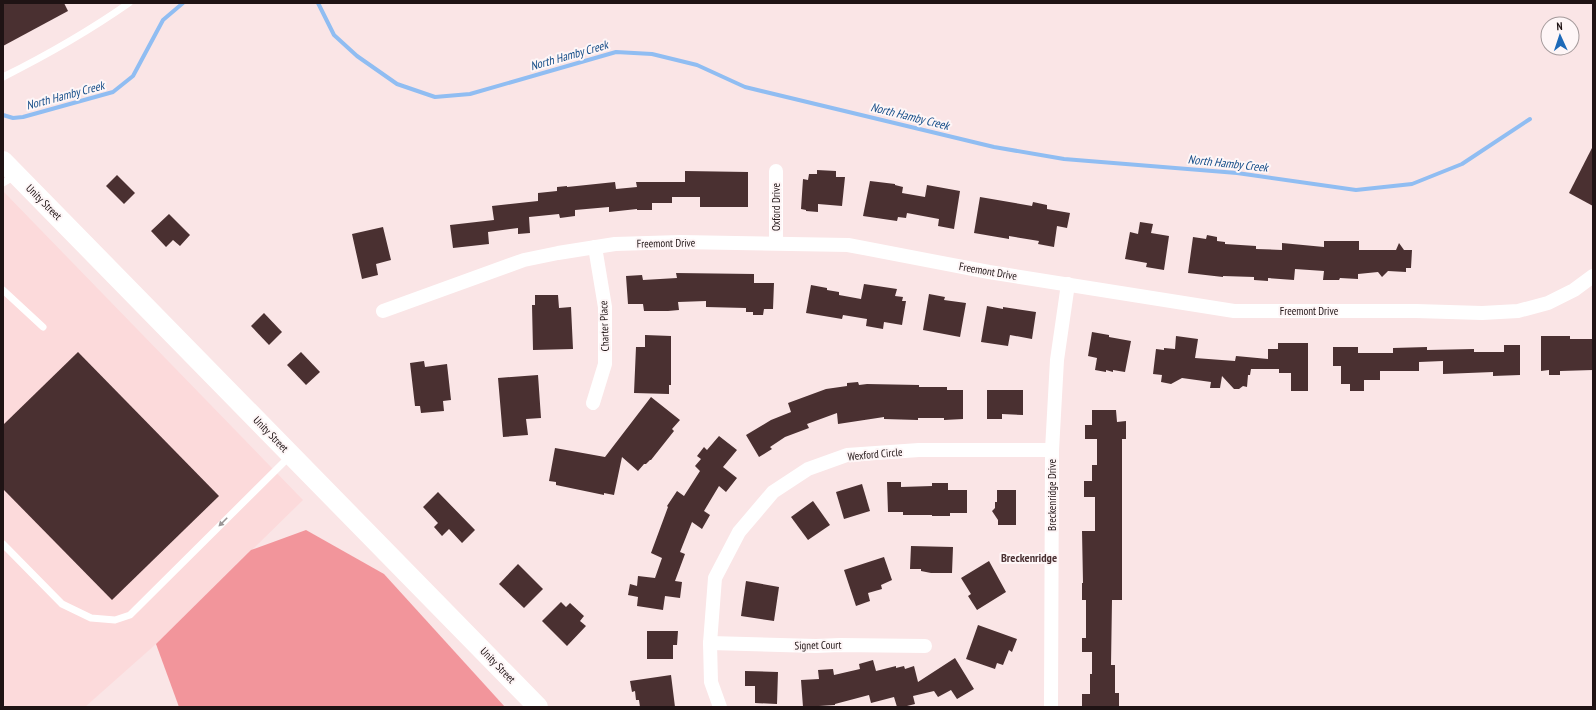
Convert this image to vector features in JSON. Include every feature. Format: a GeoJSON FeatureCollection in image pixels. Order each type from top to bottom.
{"type":"FeatureCollection","features":[{"type":"Feature","properties":{"kind":"street","name":"Oxford Drive"},"geometry":{"type":"LineString","coordinates":[[776,171],[776,243]]}},
{"type":"Feature","properties":{"kind":"street","name":"Unity Street"},"geometry":{"type":"LineString","coordinates":[[8,173],[292,454],[538,707]]}},
{"type":"Feature","properties":{"kind":"street","name":"Freemont Drive"},"geometry":{"type":"LineString","coordinates":[[383,311],[524,260],[615,244],[680,242],[848,245],[989,272],[1234,311],[1416,311],[1482,313],[1518,311],[1548,303],[1574,290],[1593,276]]}},
{"type":"Feature","properties":{"kind":"street","name":"Charter Place"},"geometry":{"type":"LineString","coordinates":[[593,403],[605,364],[605,307],[595,247]]}},
{"type":"Feature","properties":{"kind":"street","name":"Breckenridge Drive"},"geometry":{"type":"LineString","coordinates":[[1051,707],[1052,450],[1057,360],[1068,284]]}},
{"type":"Feature","properties":{"kind":"street","name":"Wexford Circle"},"geometry":{"type":"LineString","coordinates":[[720,707],[711,682],[710,643],[716,578],[739,532],[773,492],[808,469],[847,455],[919,450],[1052,450]]}},
{"type":"Feature","properties":{"kind":"street","name":"Signet Court"},"geometry":{"type":"LineString","coordinates":[[710,643],[816,646],[926,646]]}},
{"type":"Feature","properties":{"kind":"lane"},"geometry":{"type":"LineString","coordinates":[[3,77],[96,27],[129,3]]}},
{"type":"Feature","properties":{"kind":"lane"},"geometry":{"type":"LineString","coordinates":[[3,290],[43,327]]}},
{"type":"Feature","properties":{"kind":"lane"},"geometry":{"type":"LineString","coordinates":[[3,544],[62,604],[91,618],[115,620],[130,616],[292,454]]}},
{"type":"Feature","properties":{"kind":"shaded area"},"geometry":{"type":"Polygon","coordinates":[[[3,191],[303,500],[156,644],[85,707],[6,707],[3,704],[3,191]]]}},
{"type":"Feature","properties":{"kind":"shaded area"},"geometry":{"type":"Polygon","coordinates":[[[306,530],[384,574],[505,707],[179,707],[156,644],[251,550],[306,530]]]}},
{"type":"Feature","properties":{"kind":"building"},"geometry":{"type":"Polygon","coordinates":[[[3,3],[64,3],[68,11],[3,46],[3,3]]]}},
{"type":"Feature","properties":{"kind":"building"},"geometry":{"type":"Polygon","coordinates":[[[1593,146],[1593,206],[1569,193],[1593,146]]]}},
{"type":"Feature","properties":{"kind":"building"},"geometry":{"type":"Polygon","coordinates":[[[817,170],[836,171],[836,177],[845,177],[842,206],[818,204],[818,212],[801,209],[803,179],[808,180],[809,174],[817,174],[817,170]]]}},
{"type":"Feature","properties":{"kind":"building"},"geometry":{"type":"Polygon","coordinates":[[[685,171],[748,172],[748,207],[700,207],[700,197],[672,197],[672,203],[652,203],[652,210],[637,209],[609,212],[609,207],[575,210],[575,216],[560,218],[559,214],[529,217],[530,233],[518,234],[518,228],[488,232],[489,244],[453,248],[450,225],[494,220],[492,206],[538,201],[538,193],[557,191],[557,187],[615,182],[616,189],[637,187],[636,182],[685,182],[685,171]]]}},
{"type":"Feature","properties":{"kind":"building"},"geometry":{"type":"Polygon","coordinates":[[[117,175],[135,193],[124,204],[106,186],[117,175]]]}},
{"type":"Feature","properties":{"kind":"building"},"geometry":{"type":"Polygon","coordinates":[[[870,181],[895,184],[903,187],[902,193],[925,197],[927,185],[960,191],[954,229],[938,226],[939,219],[907,213],[906,218],[898,217],[897,221],[863,216],[870,181]]]}},
{"type":"Feature","properties":{"kind":"building"},"geometry":{"type":"Polygon","coordinates":[[[980,197],[1032,206],[1033,202],[1047,205],[1047,209],[1070,213],[1067,228],[1057,226],[1054,247],[1038,244],[1039,241],[1009,236],[1009,239],[974,233],[980,197]]]}},
{"type":"Feature","properties":{"kind":"building"},"geometry":{"type":"Polygon","coordinates":[[[169,214],[190,235],[180,246],[173,240],[166,247],[151,231],[169,214]]]}},
{"type":"Feature","properties":{"kind":"building"},"geometry":{"type":"Polygon","coordinates":[[[1140,222],[1153,224],[1151,233],[1169,236],[1164,270],[1146,267],[1147,263],[1125,259],[1130,232],[1138,234],[1140,222]]]}},
{"type":"Feature","properties":{"kind":"building"},"geometry":{"type":"Polygon","coordinates":[[[383,227],[391,260],[376,264],[378,275],[362,279],[352,234],[383,227]]]}},
{"type":"Feature","properties":{"kind":"building"},"geometry":{"type":"Polygon","coordinates":[[[1207,235],[1217,237],[1217,241],[1225,242],[1225,244],[1256,246],[1256,249],[1282,250],[1282,243],[1324,247],[1324,241],[1359,241],[1359,250],[1396,250],[1399,243],[1404,250],[1412,250],[1411,268],[1406,268],[1406,272],[1388,271],[1382,277],[1378,272],[1358,274],[1358,279],[1340,278],[1339,280],[1323,280],[1324,271],[1295,269],[1294,280],[1268,278],[1268,281],[1254,280],[1254,277],[1223,277],[1188,273],[1193,237],[1206,239],[1207,235]]]}},
{"type":"Feature","properties":{"kind":"building"},"geometry":{"type":"Polygon","coordinates":[[[676,273],[754,274],[754,283],[774,283],[773,309],[764,309],[763,315],[753,315],[753,312],[746,312],[746,308],[706,307],[706,301],[678,302],[679,310],[668,311],[644,311],[643,304],[628,304],[626,276],[642,275],[643,280],[677,278],[676,273]]]}},
{"type":"Feature","properties":{"kind":"building"},"geometry":{"type":"Polygon","coordinates":[[[864,284],[897,289],[895,296],[903,297],[902,301],[906,301],[902,325],[884,322],[883,329],[866,326],[867,319],[843,315],[842,319],[806,313],[811,285],[839,292],[839,295],[861,299],[864,284]]]}},
{"type":"Feature","properties":{"kind":"building"},"geometry":{"type":"Polygon","coordinates":[[[929,294],[945,297],[944,300],[966,303],[960,337],[923,330],[929,294]]]}},
{"type":"Feature","properties":{"kind":"building"},"geometry":{"type":"Polygon","coordinates":[[[535,295],[558,295],[559,308],[571,307],[573,349],[533,350],[532,305],[535,305],[535,295]]]}},
{"type":"Feature","properties":{"kind":"building"},"geometry":{"type":"Polygon","coordinates":[[[987,306],[1036,312],[1032,339],[1010,335],[1008,346],[981,342],[987,306]]]}},
{"type":"Feature","properties":{"kind":"building"},"geometry":{"type":"Polygon","coordinates":[[[264,313],[282,332],[269,345],[251,326],[264,313]]]}},
{"type":"Feature","properties":{"kind":"building"},"geometry":{"type":"Polygon","coordinates":[[[1092,332],[1131,341],[1125,372],[1113,370],[1113,372],[1106,370],[1106,372],[1095,370],[1097,358],[1088,356],[1092,332]]]}},
{"type":"Feature","properties":{"kind":"building"},"geometry":{"type":"Polygon","coordinates":[[[645,335],[671,336],[671,385],[669,385],[669,394],[634,393],[636,347],[645,347],[645,335]]]}},
{"type":"Feature","properties":{"kind":"building"},"geometry":{"type":"Polygon","coordinates":[[[1176,336],[1198,339],[1195,358],[1235,361],[1236,356],[1268,359],[1268,349],[1278,349],[1278,343],[1308,343],[1308,391],[1291,391],[1291,373],[1279,373],[1279,369],[1251,369],[1250,375],[1248,375],[1247,387],[1243,386],[1239,389],[1234,389],[1222,376],[1220,388],[1210,388],[1211,382],[1182,378],[1171,384],[1161,382],[1162,375],[1153,374],[1156,349],[1175,349],[1176,336]]]}},
{"type":"Feature","properties":{"kind":"building"},"geometry":{"type":"Polygon","coordinates":[[[1541,336],[1570,336],[1570,339],[1593,339],[1593,370],[1560,371],[1560,375],[1549,375],[1549,370],[1541,371],[1541,336]]]}},
{"type":"Feature","properties":{"kind":"building"},"geometry":{"type":"Polygon","coordinates":[[[1504,345],[1520,345],[1520,375],[1493,376],[1493,372],[1443,374],[1443,361],[1419,362],[1419,371],[1380,371],[1380,380],[1364,380],[1364,391],[1350,391],[1350,384],[1341,384],[1341,366],[1333,366],[1333,347],[1358,347],[1358,353],[1393,353],[1393,348],[1427,347],[1427,350],[1474,349],[1474,352],[1504,352],[1504,345]]]}},
{"type":"Feature","properties":{"kind":"building"},"geometry":{"type":"Polygon","coordinates":[[[78,352],[219,496],[112,600],[3,489],[3,425],[78,352]]]}},
{"type":"Feature","properties":{"kind":"building"},"geometry":{"type":"Polygon","coordinates":[[[301,352],[320,372],[306,385],[287,365],[301,352]]]}},
{"type":"Feature","properties":{"kind":"building"},"geometry":{"type":"Polygon","coordinates":[[[424,361],[425,367],[447,364],[451,400],[443,401],[444,411],[421,413],[420,406],[415,406],[410,363],[424,361]]]}},
{"type":"Feature","properties":{"kind":"building"},"geometry":{"type":"Polygon","coordinates":[[[538,375],[541,418],[526,419],[528,435],[503,437],[498,378],[538,375]]]}},
{"type":"Feature","properties":{"kind":"building"},"geometry":{"type":"Polygon","coordinates":[[[858,382],[859,385],[919,385],[919,387],[947,387],[947,390],[963,390],[963,419],[944,420],[944,418],[918,418],[918,420],[884,419],[884,417],[838,424],[837,413],[807,424],[809,428],[785,437],[770,447],[772,449],[759,457],[746,435],[771,420],[791,412],[788,403],[826,389],[847,386],[847,383],[858,382]]]}},
{"type":"Feature","properties":{"kind":"building"},"geometry":{"type":"Polygon","coordinates":[[[987,390],[1023,390],[1023,415],[1002,414],[1002,419],[987,419],[987,390]]]}},
{"type":"Feature","properties":{"kind":"building"},"geometry":{"type":"Polygon","coordinates":[[[651,397],[680,420],[672,429],[674,431],[651,460],[644,464],[638,471],[622,457],[614,495],[604,493],[604,495],[556,485],[556,482],[549,481],[555,448],[605,457],[651,397]]]}},
{"type":"Feature","properties":{"kind":"building"},"geometry":{"type":"Polygon","coordinates":[[[1092,410],[1116,410],[1117,422],[1126,421],[1126,439],[1122,439],[1122,600],[1112,600],[1111,665],[1115,665],[1115,693],[1119,693],[1119,707],[1082,707],[1082,694],[1090,694],[1090,674],[1092,674],[1092,652],[1082,652],[1082,638],[1086,638],[1086,600],[1082,600],[1082,531],[1095,531],[1095,497],[1084,497],[1084,481],[1092,481],[1092,465],[1097,465],[1097,439],[1085,439],[1085,425],[1092,425],[1092,410]]]}},
{"type":"Feature","properties":{"kind":"building"},"geometry":{"type":"Polygon","coordinates":[[[719,436],[737,450],[723,467],[737,478],[726,492],[719,486],[704,511],[710,515],[702,529],[692,522],[680,552],[685,554],[675,581],[682,582],[680,598],[665,596],[663,610],[637,606],[638,597],[628,595],[630,584],[637,586],[638,576],[655,578],[662,558],[651,553],[668,507],[667,506],[677,491],[684,496],[700,471],[695,466],[701,459],[697,456],[704,447],[707,450],[719,436]]]}},
{"type":"Feature","properties":{"kind":"building"},"geometry":{"type":"Polygon","coordinates":[[[887,482],[901,482],[901,487],[932,486],[932,483],[948,483],[948,490],[967,490],[967,513],[950,513],[950,516],[932,516],[903,515],[903,512],[888,512],[887,482]]]}},
{"type":"Feature","properties":{"kind":"building"},"geometry":{"type":"Polygon","coordinates":[[[862,484],[870,511],[844,519],[836,492],[862,484]]]}},
{"type":"Feature","properties":{"kind":"building"},"geometry":{"type":"Polygon","coordinates":[[[997,490],[1016,490],[1016,525],[998,525],[998,520],[992,511],[995,508],[995,502],[997,502],[997,490]]]}},
{"type":"Feature","properties":{"kind":"building"},"geometry":{"type":"Polygon","coordinates":[[[438,492],[475,530],[462,543],[449,529],[442,536],[434,527],[438,523],[423,507],[438,492]]]}},
{"type":"Feature","properties":{"kind":"building"},"geometry":{"type":"Polygon","coordinates":[[[813,501],[830,525],[808,540],[791,517],[813,501]]]}},
{"type":"Feature","properties":{"kind":"building"},"geometry":{"type":"Polygon","coordinates":[[[911,546],[953,547],[952,573],[931,573],[921,571],[921,569],[910,569],[911,546]]]}},
{"type":"Feature","properties":{"kind":"building"},"geometry":{"type":"Polygon","coordinates":[[[884,557],[892,580],[881,585],[882,589],[868,593],[870,601],[856,606],[844,570],[884,557]]]}},
{"type":"Feature","properties":{"kind":"building"},"geometry":{"type":"Polygon","coordinates":[[[989,561],[1006,592],[977,610],[968,596],[971,594],[961,578],[989,561]]]}},
{"type":"Feature","properties":{"kind":"building"},"geometry":{"type":"Polygon","coordinates":[[[518,564],[543,589],[524,608],[499,584],[518,564]]]}},
{"type":"Feature","properties":{"kind":"building"},"geometry":{"type":"Polygon","coordinates":[[[746,581],[779,587],[774,621],[741,616],[746,581]]]}},
{"type":"Feature","properties":{"kind":"building"},"geometry":{"type":"Polygon","coordinates":[[[561,602],[566,607],[570,603],[584,616],[580,621],[586,626],[567,646],[542,621],[561,602]]]}},
{"type":"Feature","properties":{"kind":"building"},"geometry":{"type":"Polygon","coordinates":[[[978,625],[1017,639],[1012,652],[1009,650],[1003,665],[997,663],[995,669],[966,659],[978,625]]]}},
{"type":"Feature","properties":{"kind":"building"},"geometry":{"type":"Polygon","coordinates":[[[647,631],[678,631],[677,645],[673,645],[673,659],[647,659],[647,631]]]}},
{"type":"Feature","properties":{"kind":"building"},"geometry":{"type":"Polygon","coordinates":[[[955,658],[974,689],[957,699],[951,690],[938,697],[934,691],[913,696],[915,704],[903,707],[897,707],[894,697],[871,703],[869,695],[835,705],[803,707],[801,680],[819,679],[818,670],[833,669],[834,675],[860,669],[859,664],[873,660],[876,671],[896,666],[896,668],[904,666],[905,669],[914,666],[918,682],[955,658]]]}},
{"type":"Feature","properties":{"kind":"building"},"geometry":{"type":"Polygon","coordinates":[[[745,671],[778,672],[777,704],[755,703],[755,686],[745,686],[745,671]]]}},
{"type":"Feature","properties":{"kind":"building"},"geometry":{"type":"Polygon","coordinates":[[[671,675],[675,707],[640,707],[639,700],[636,700],[635,691],[632,692],[630,681],[671,675]]]}},
{"type":"Feature","properties":{"kind":"waterway","name":"North Hamby Creek"},"geometry":{"type":"LineString","coordinates":[[3,115],[13,118],[23,117],[113,92],[133,76],[163,20],[183,3]]}},
{"type":"Feature","properties":{"kind":"waterway","name":"North Hamby Creek"},"geometry":{"type":"LineString","coordinates":[[318,3],[334,35],[357,56],[397,84],[435,97],[470,94],[616,52],[652,54],[697,65],[745,87],[994,147],[1064,159],[1237,173],[1356,190],[1412,184],[1462,164],[1530,119]]}},
{"type":"Feature","properties":{"kind":"district","name":"Breckenridge"},"geometry":{"type":"Point","coordinates":[1029,557]}}]}
